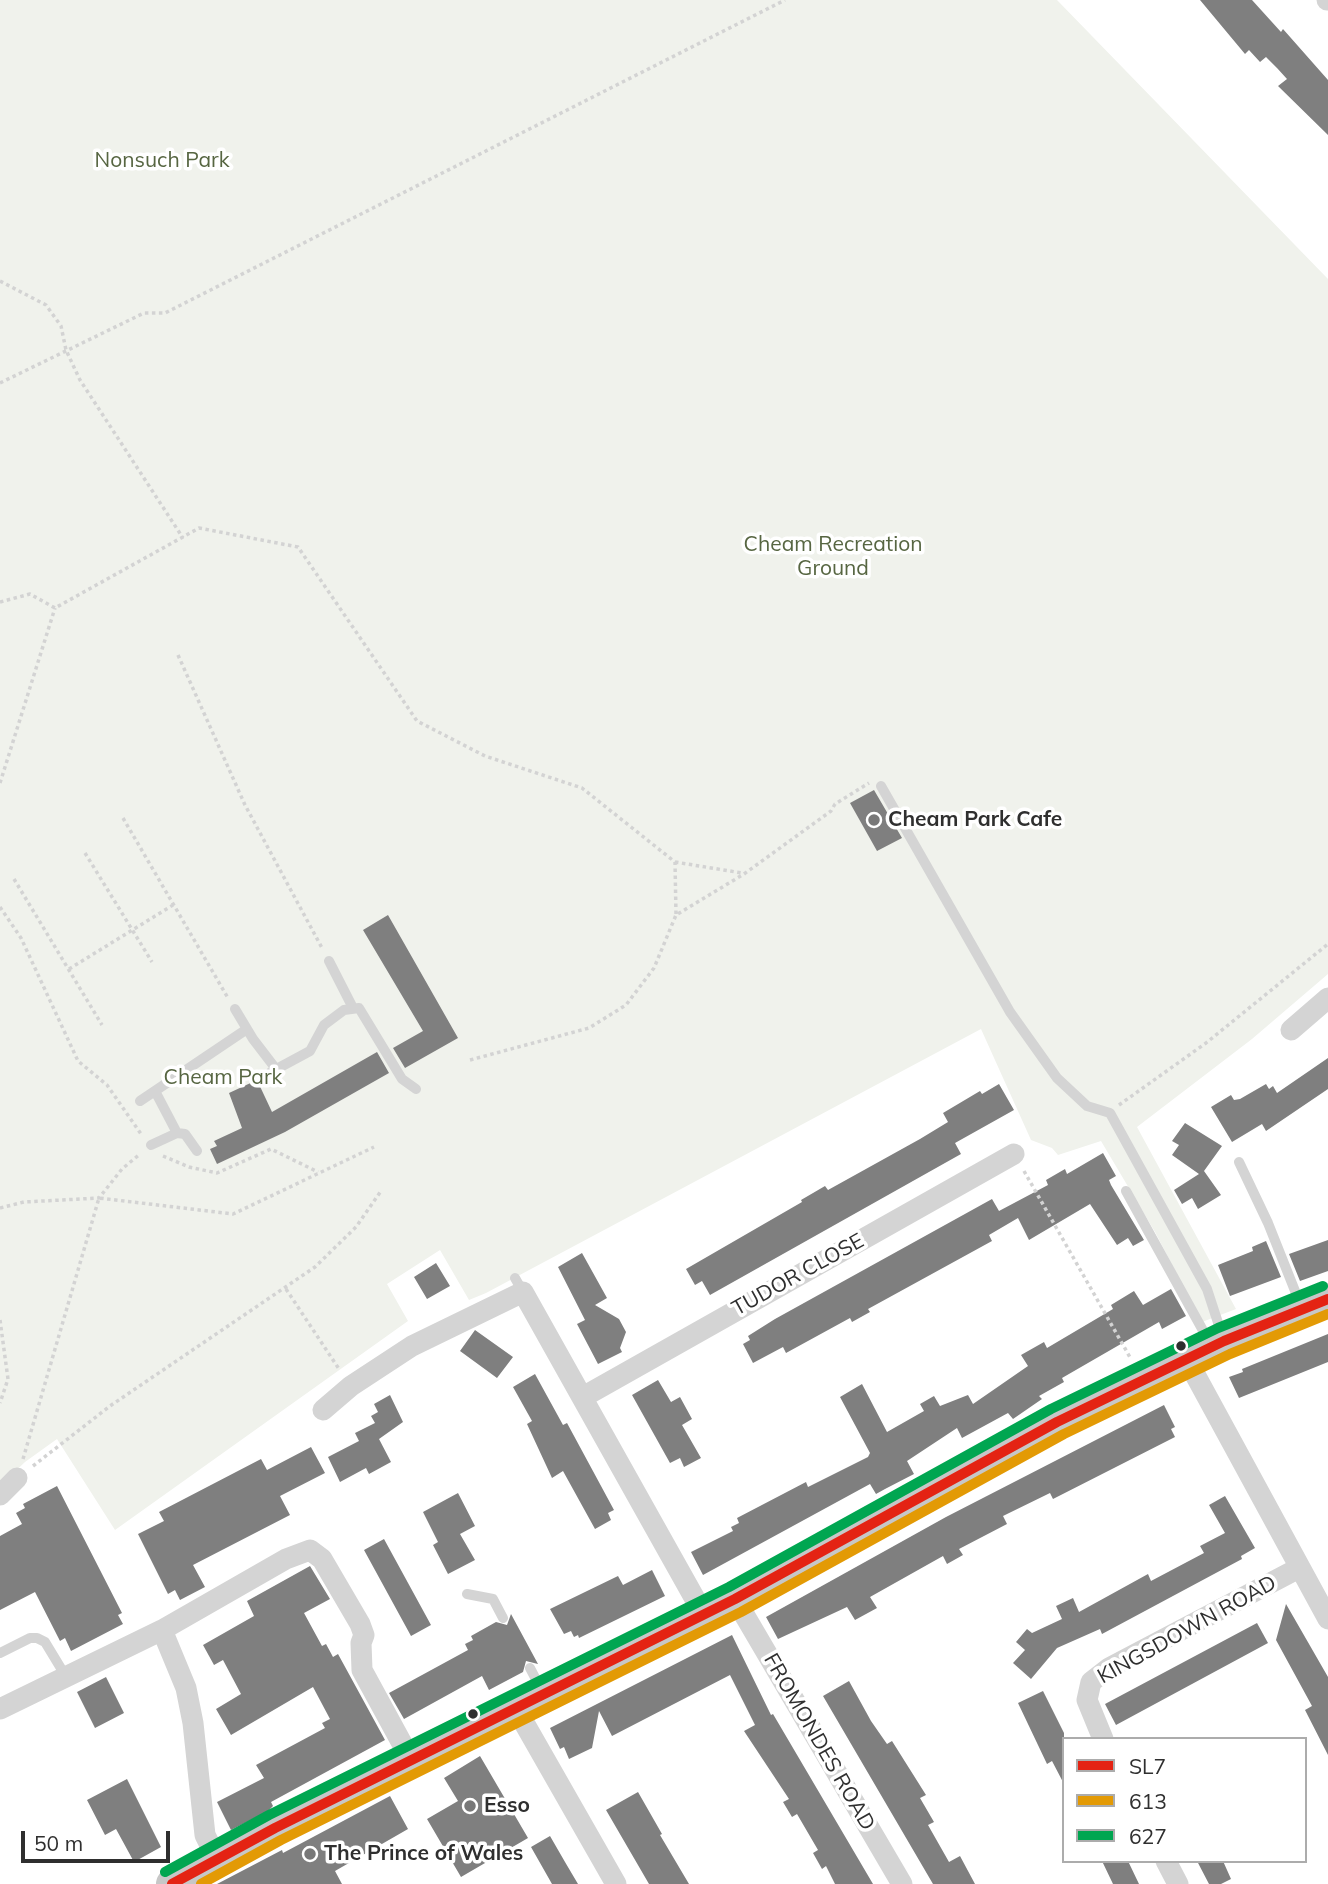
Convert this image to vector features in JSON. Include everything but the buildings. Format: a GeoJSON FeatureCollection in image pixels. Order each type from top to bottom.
{"type":"FeatureCollection","features":[{"type":"Feature","properties":{"kind":"main road"},"geometry":{"type":"LineString","coordinates":[[172,1884],[515,1707],[536,1681],[704,1615],[1057,1422],[1207,1348],[1315,1304]]}},
{"type":"Feature","properties":{"kind":"street"},"geometry":{"type":"LineString","coordinates":[[1290,1030],[1328,998]]}},
{"type":"Feature","properties":{"kind":"street","name":"TUDOR CLOSE"},"geometry":{"type":"LineString","coordinates":[[583,1396],[1014,1154]]}},
{"type":"Feature","properties":{"kind":"street"},"geometry":{"type":"LineString","coordinates":[[323,1410],[351,1387],[519,1285],[704,1615]]}},
{"type":"Feature","properties":{"kind":"street"},"geometry":{"type":"LineString","coordinates":[[1207,1348],[1299,1568],[1328,1619]]}},
{"type":"Feature","properties":{"kind":"street"},"geometry":{"type":"LineString","coordinates":[[0,1495],[17,1478]]}},
{"type":"Feature","properties":{"kind":"street"},"geometry":{"type":"LineString","coordinates":[[0,1709],[162,1630],[304,1550],[316,1552],[360,1624],[364,1634],[362,1670],[411,1759]]}},
{"type":"Feature","properties":{"kind":"street","name":"KINGSDOWN ROAD"},"geometry":{"type":"LineString","coordinates":[[1102,1737],[1087,1700],[1091,1682],[1109,1668],[1299,1568]]}},
{"type":"Feature","properties":{"kind":"street","name":"FROMONDES ROAD"},"geometry":{"type":"LineString","coordinates":[[735,1599],[902,1884]]}},
{"type":"Feature","properties":{"kind":"street"},"geometry":{"type":"LineString","coordinates":[[162,1630],[186,1688],[193,1723],[205,1835],[217,1859]]}},
{"type":"Feature","properties":{"kind":"street"},"geometry":{"type":"LineString","coordinates":[[515,1707],[616,1884]]}},
{"type":"Feature","properties":{"kind":"street"},"geometry":{"type":"LineString","coordinates":[[1167,1863],[1178,1884]]}},
{"type":"Feature","properties":{"kind":"lane"},"geometry":{"type":"LineString","coordinates":[[881,786],[1018,1023],[1057,1078],[1087,1106],[1110,1113],[1216,1308],[1207,1348]]}},
{"type":"Feature","properties":{"kind":"lane"},"geometry":{"type":"LineString","coordinates":[[329,961],[353,1008]]}},
{"type":"Feature","properties":{"kind":"lane"},"geometry":{"type":"LineString","coordinates":[[235,1009],[274,1071],[310,1051],[324,1025],[344,1010],[359,1008],[402,1079],[416,1089]]}},
{"type":"Feature","properties":{"kind":"lane"},"geometry":{"type":"LineString","coordinates":[[140,1101],[247,1029]]}},
{"type":"Feature","properties":{"kind":"lane"},"geometry":{"type":"LineString","coordinates":[[155,1091],[177,1133]]}},
{"type":"Feature","properties":{"kind":"lane"},"geometry":{"type":"LineString","coordinates":[[150,1145],[177,1133],[185,1134],[197,1151]]}},
{"type":"Feature","properties":{"kind":"lane"},"geometry":{"type":"LineString","coordinates":[[1239,1162],[1268,1223],[1315,1304]]}},
{"type":"Feature","properties":{"kind":"lane"},"geometry":{"type":"LineString","coordinates":[[1126,1191],[1207,1348]]}},
{"type":"Feature","properties":{"kind":"lane"},"geometry":{"type":"LineString","coordinates":[[467,1594],[493,1599],[503,1618]]}},
{"type":"Feature","properties":{"kind":"lane"},"geometry":{"type":"LineString","coordinates":[[0,1653],[37,1637],[45,1642],[65,1675]]}},
{"type":"Feature","properties":{"kind":"path"},"geometry":{"type":"LineString","coordinates":[[0,383],[144,313],[165,313],[785,0]]}},
{"type":"Feature","properties":{"kind":"path"},"geometry":{"type":"LineString","coordinates":[[0,281],[46,305],[61,326],[66,350],[80,380],[183,538]]}},
{"type":"Feature","properties":{"kind":"path"},"geometry":{"type":"LineString","coordinates":[[0,783],[55,608],[199,528],[298,547],[417,721],[485,756],[582,788],[675,862],[744,874]]}},
{"type":"Feature","properties":{"kind":"path"},"geometry":{"type":"LineString","coordinates":[[0,602],[30,594],[55,608]]}},
{"type":"Feature","properties":{"kind":"path"},"geometry":{"type":"LineString","coordinates":[[178,655],[245,806],[329,961]]}},
{"type":"Feature","properties":{"kind":"path"},"geometry":{"type":"LineString","coordinates":[[676,915],[744,874],[831,811],[835,804],[867,784],[874,782],[881,786]]}},
{"type":"Feature","properties":{"kind":"path"},"geometry":{"type":"LineString","coordinates":[[123,818],[235,1009]]}},
{"type":"Feature","properties":{"kind":"path"},"geometry":{"type":"LineString","coordinates":[[85,853],[152,962]]}},
{"type":"Feature","properties":{"kind":"path"},"geometry":{"type":"LineString","coordinates":[[470,1059],[589,1028],[626,1005],[654,968],[676,915],[675,862]]}},
{"type":"Feature","properties":{"kind":"path"},"geometry":{"type":"LineString","coordinates":[[14,879],[103,1025]]}},
{"type":"Feature","properties":{"kind":"path"},"geometry":{"type":"LineString","coordinates":[[69,969],[173,905]]}},
{"type":"Feature","properties":{"kind":"path"},"geometry":{"type":"LineString","coordinates":[[0,906],[20,938],[78,1061],[107,1085],[150,1145],[163,1156],[189,1167],[217,1173],[232,1169],[271,1149],[318,1172]]}},
{"type":"Feature","properties":{"kind":"path"},"geometry":{"type":"LineString","coordinates":[[1110,1113],[1206,1043],[1328,944]]}},
{"type":"Feature","properties":{"kind":"path"},"geometry":{"type":"LineString","coordinates":[[17,1478],[99,1198],[122,1169],[150,1145]]}},
{"type":"Feature","properties":{"kind":"path"},"geometry":{"type":"LineString","coordinates":[[0,1208],[23,1202],[99,1198],[233,1214],[374,1147]]}},
{"type":"Feature","properties":{"kind":"path"},"geometry":{"type":"LineString","coordinates":[[1014,1154],[1143,1379]]}},
{"type":"Feature","properties":{"kind":"path"},"geometry":{"type":"LineString","coordinates":[[17,1478],[110,1406],[286,1290],[315,1267],[356,1227],[381,1191]]}},
{"type":"Feature","properties":{"kind":"path"},"geometry":{"type":"LineString","coordinates":[[286,1290],[351,1387]]}},
{"type":"Feature","properties":{"kind":"path"},"geometry":{"type":"LineString","coordinates":[[0,1320],[8,1379],[0,1403]]}},
{"type":"Feature","properties":{"kind":"green space","name":"Cheam Recreation Ground"},"geometry":{"type":"Polygon","coordinates":[[[0,0],[1057,0],[1328,279],[1328,974],[1252,1039],[1137,1127],[1236,1309],[1202,1322],[1155,1232],[1101,1141],[1058,1155],[1052,1148],[1031,1140],[981,1029],[469,1300],[440,1250],[387,1284],[408,1321],[115,1530],[57,1439],[25,1462],[0,1486],[0,0]]]}},
{"type":"Feature","properties":{"kind":"transit line","name":"627"},"geometry":{"type":"LineString","coordinates":[[165,1872],[269,1815],[729,1587],[1051,1409],[1218,1328],[1323,1286]]}},
{"type":"Feature","properties":{"kind":"transit line","name":"SL7"},"geometry":{"type":"LineString","coordinates":[[172,1884],[275,1828],[735,1599],[1057,1422],[1224,1341],[1328,1299]]}},
{"type":"Feature","properties":{"kind":"transit line","name":"613"},"geometry":{"type":"LineString","coordinates":[[201,1884],[281,1840],[741,1612],[1064,1434],[1230,1354],[1328,1314]]}},
{"type":"Feature","properties":{"kind":"place","name":"Cheam Park Cafe"},"geometry":{"type":"Point","coordinates":[874,820]}},
{"type":"Feature","properties":{"kind":"place","name":"Esso"},"geometry":{"type":"Point","coordinates":[470,1806]}},
{"type":"Feature","properties":{"kind":"place","name":"The Prince of Wales"},"geometry":{"type":"Point","coordinates":[310,1854]}},
{"type":"Feature","properties":{"kind":"park label","name":"Nonsuch Park"},"geometry":{"type":"Point","coordinates":[162,161]}},
{"type":"Feature","properties":{"kind":"park label","name":"Cheam Park"},"geometry":{"type":"Point","coordinates":[223,1078]}}]}
